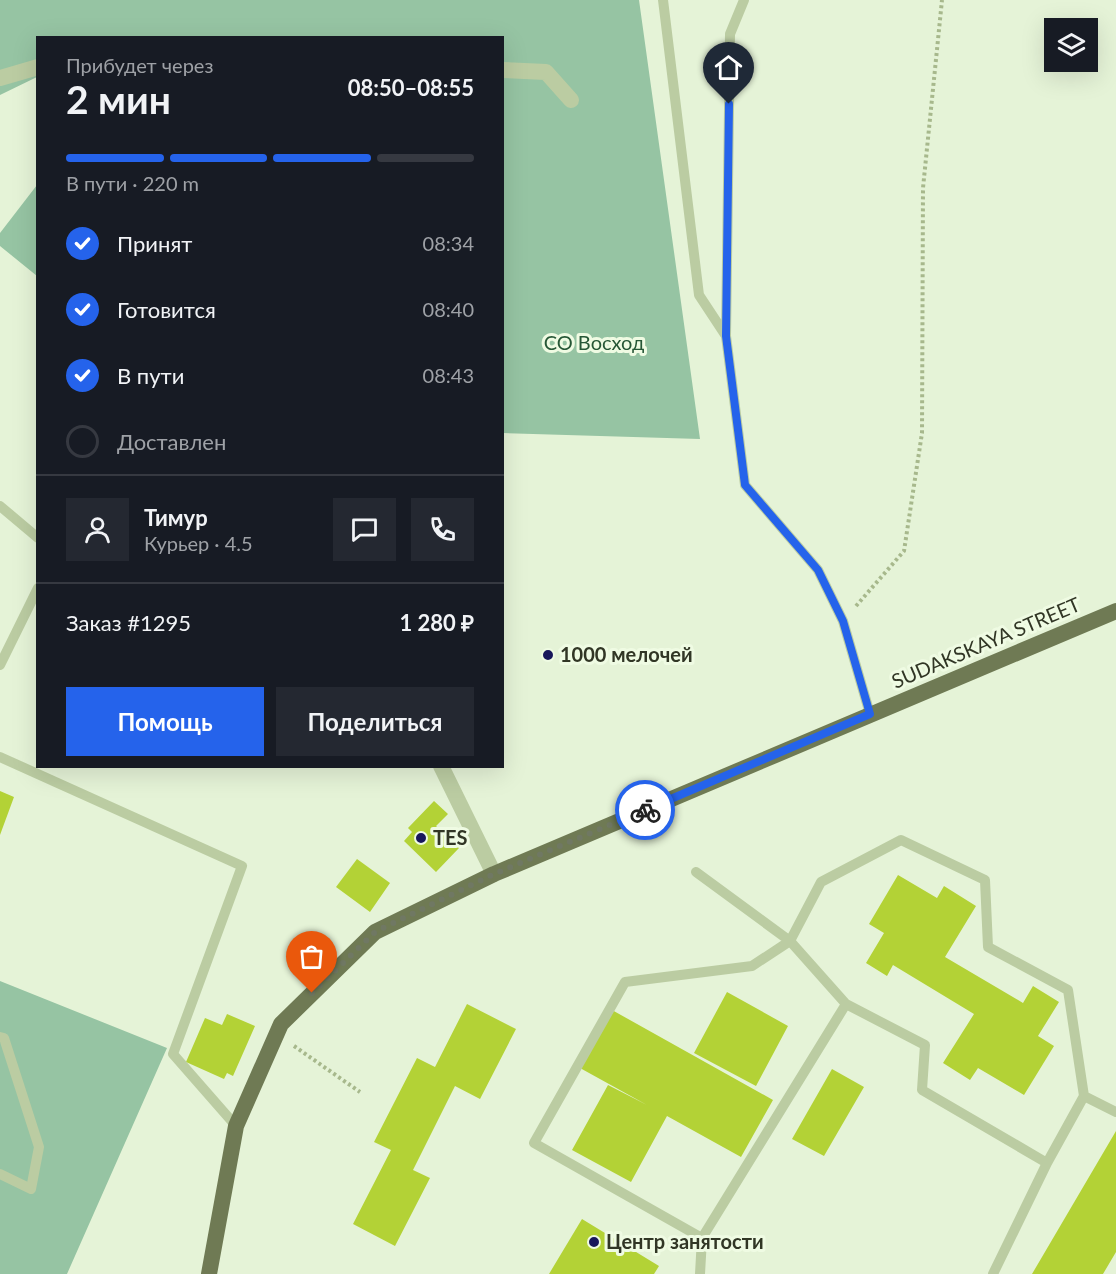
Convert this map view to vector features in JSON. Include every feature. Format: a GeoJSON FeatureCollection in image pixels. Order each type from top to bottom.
{"type":"FeatureCollection","features":[{"type":"Feature","properties":{"kind":"main road","name":"SUDAKSKAYA STREET"},"geometry":{"type":"LineString","coordinates":[[209,1274],[237,1126],[281,1024],[375,932],[494,874],[1116,611]]}},
{"type":"Feature","properties":{"kind":"street"},"geometry":{"type":"LineString","coordinates":[[0,78],[36,68]]}},
{"type":"Feature","properties":{"kind":"street"},"geometry":{"type":"LineString","coordinates":[[504,70],[546,72],[571,99]]}},
{"type":"Feature","properties":{"kind":"street"},"geometry":{"type":"LineString","coordinates":[[442,768],[494,874]]}},
{"type":"Feature","properties":{"kind":"lane"},"geometry":{"type":"LineString","coordinates":[[663,0],[699,295],[726,336]]}},
{"type":"Feature","properties":{"kind":"lane"},"geometry":{"type":"LineString","coordinates":[[744,0],[730,34],[726,336],[745,485],[818,570],[843,621],[870,714]]}},
{"type":"Feature","properties":{"kind":"lane"},"geometry":{"type":"LineString","coordinates":[[0,506],[36,535]]}},
{"type":"Feature","properties":{"kind":"lane"},"geometry":{"type":"LineString","coordinates":[[0,665],[36,592]]}},
{"type":"Feature","properties":{"kind":"lane"},"geometry":{"type":"LineString","coordinates":[[0,757],[242,866],[173,1054],[237,1126]]}},
{"type":"Feature","properties":{"kind":"lane"},"geometry":{"type":"LineString","coordinates":[[702,1238],[534,1143],[625,982],[752,966],[790,941],[821,882],[901,840],[985,880],[988,947],[1068,990],[1084,1096],[1047,1163],[993,1274]]}},
{"type":"Feature","properties":{"kind":"lane"},"geometry":{"type":"LineString","coordinates":[[696,872],[790,941],[846,1004],[925,1046],[922,1090],[1047,1163]]}},
{"type":"Feature","properties":{"kind":"lane"},"geometry":{"type":"LineString","coordinates":[[700,1274],[702,1238],[846,1004]]}},
{"type":"Feature","properties":{"kind":"lane"},"geometry":{"type":"LineString","coordinates":[[0,1036],[4,1038],[39,1147],[31,1189],[0,1174]]}},
{"type":"Feature","properties":{"kind":"lane"},"geometry":{"type":"LineString","coordinates":[[1084,1096],[1116,1112]]}},
{"type":"Feature","properties":{"kind":"path"},"geometry":{"type":"LineString","coordinates":[[843,621],[904,551],[922,433],[923,189],[942,0]]}},
{"type":"Feature","properties":{"kind":"path"},"geometry":{"type":"LineString","coordinates":[[270,1049],[290,1043],[360,1092]]}},
{"type":"Feature","properties":{"kind":"green space","name":"СО Восход"},"geometry":{"type":"Polygon","coordinates":[[[0,0],[639,0],[700,439],[504,433],[504,36],[36,36],[36,77],[0,95],[0,0]]]}},
{"type":"Feature","properties":{"kind":"green space"},"geometry":{"type":"Polygon","coordinates":[[[36,186],[36,275],[0,246],[0,233],[36,186]]]}},
{"type":"Feature","properties":{"kind":"green space"},"geometry":{"type":"Polygon","coordinates":[[[0,981],[167,1048],[67,1274],[0,1274],[0,981]]]}},
{"type":"Feature","properties":{"kind":"building"},"geometry":{"type":"Polygon","coordinates":[[[0,791],[14,797],[0,835],[0,791]]]}},
{"type":"Feature","properties":{"kind":"building"},"geometry":{"type":"Polygon","coordinates":[[[434,801],[448,814],[436,826],[459,848],[436,872],[404,841],[412,832],[408,828],[434,801]]]}},
{"type":"Feature","properties":{"kind":"building"},"geometry":{"type":"Polygon","coordinates":[[[357,859],[390,883],[370,912],[336,887],[357,859]]]}},
{"type":"Feature","properties":{"kind":"building"},"geometry":{"type":"Polygon","coordinates":[[[898,875],[937,898],[944,886],[976,906],[945,957],[1023,1003],[1033,986],[1059,1002],[1038,1036],[1054,1046],[1024,1095],[978,1068],[970,1080],[943,1063],[974,1014],[893,965],[887,976],[866,963],[884,933],[869,924],[898,875]]]}},
{"type":"Feature","properties":{"kind":"building"},"geometry":{"type":"Polygon","coordinates":[[[727,992],[788,1026],[756,1086],[694,1053],[727,992]]]}},
{"type":"Feature","properties":{"kind":"building"},"geometry":{"type":"Polygon","coordinates":[[[467,1004],[516,1029],[480,1099],[455,1086],[413,1170],[430,1178],[395,1246],[353,1224],[391,1150],[374,1142],[417,1058],[435,1067],[467,1004]]]}},
{"type":"Feature","properties":{"kind":"building"},"geometry":{"type":"Polygon","coordinates":[[[612,1010],[773,1100],[741,1157],[667,1116],[631,1182],[572,1150],[608,1085],[647,1105],[580,1068],[612,1010]]]}},
{"type":"Feature","properties":{"kind":"building"},"geometry":{"type":"Polygon","coordinates":[[[227,1014],[255,1026],[233,1076],[227,1073],[224,1079],[186,1062],[205,1018],[222,1025],[227,1014]]]}},
{"type":"Feature","properties":{"kind":"building"},"geometry":{"type":"Polygon","coordinates":[[[832,1069],[864,1087],[824,1156],[792,1139],[832,1069]]]}},
{"type":"Feature","properties":{"kind":"building"},"geometry":{"type":"Polygon","coordinates":[[[1116,1131],[1116,1252],[1103,1274],[1032,1274],[1116,1131]]]}},
{"type":"Feature","properties":{"kind":"building","name":"Центр занятости"},"geometry":{"type":"Polygon","coordinates":[[[582,1219],[659,1266],[654,1274],[549,1274],[582,1219]]]}},
{"type":"Feature","properties":{"kind":"way so far"},"geometry":{"type":"LineString","coordinates":[[312,993],[375,932],[494,874],[645,810]]}},
{"type":"Feature","properties":{"kind":"place","name":"1000 мелочей"},"geometry":{"type":"Point","coordinates":[548,655]}},
{"type":"Feature","properties":{"kind":"place","name":"TES"},"geometry":{"type":"Point","coordinates":[421,838]}},
{"type":"Feature","properties":{"kind":"place","name":"Центр занятости"},"geometry":{"type":"Point","coordinates":[594,1242]}},
{"type":"Feature","properties":{"kind":"route"},"geometry":{"type":"LineString","coordinates":[[645,810],[870,714],[843,621],[818,570],[745,485],[726,336],[729,104]]}}]}
